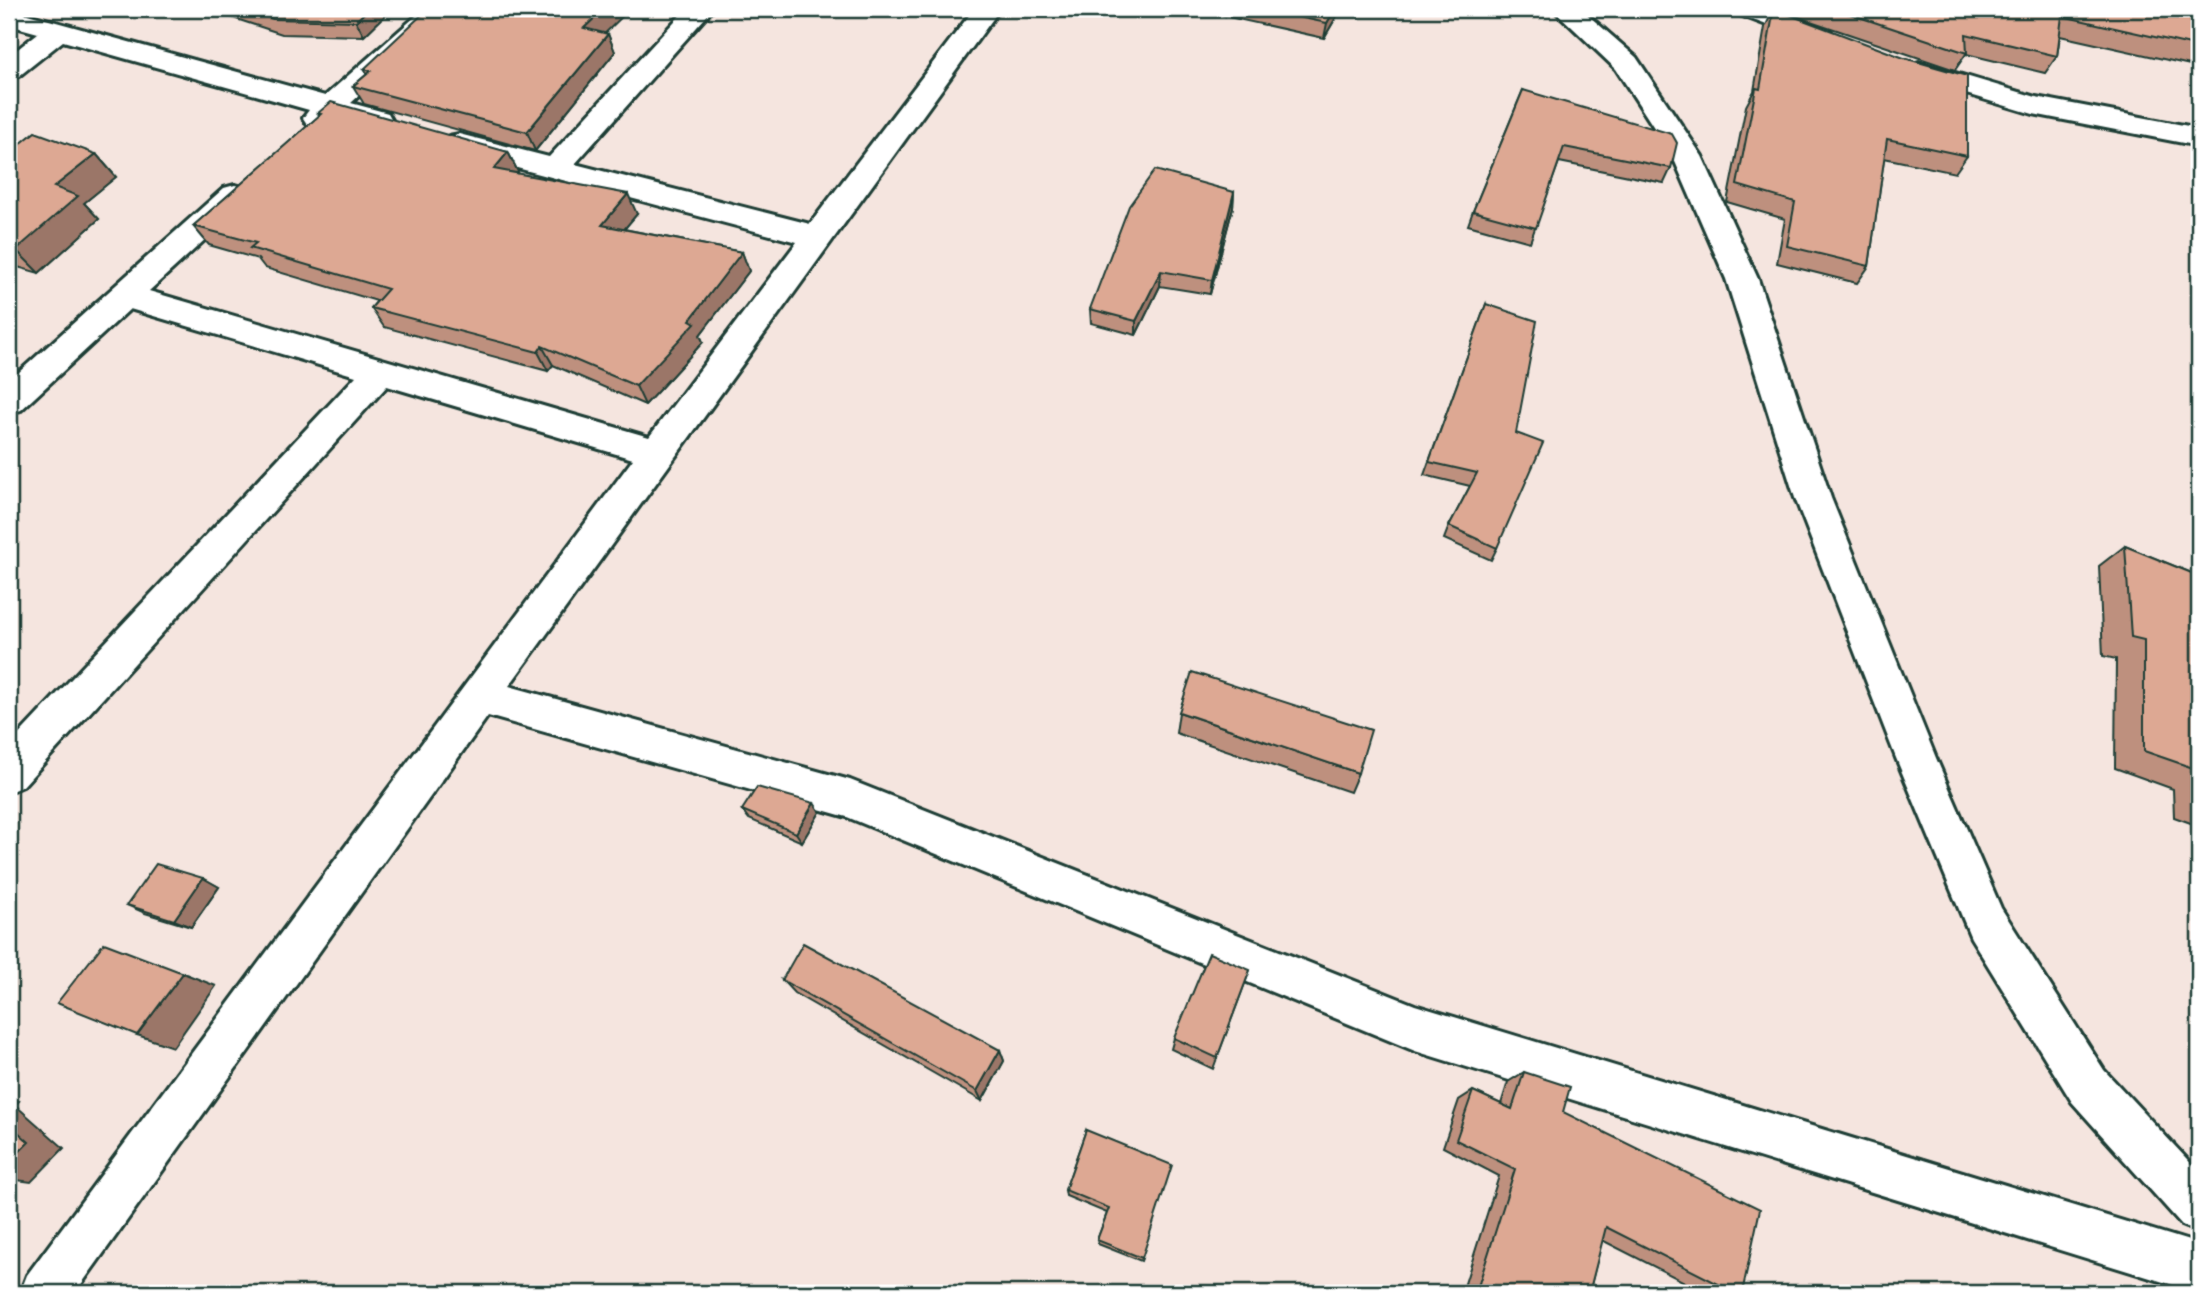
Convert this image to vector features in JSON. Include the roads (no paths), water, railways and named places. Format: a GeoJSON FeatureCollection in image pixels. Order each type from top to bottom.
{"type":"FeatureCollection","features":[{"type":"Feature","properties":{"kind":"street"},"geometry":{"type":"LineString","coordinates":[[299,135],[440,9]]}},
{"type":"Feature","properties":{"kind":"street"},"geometry":{"type":"LineString","coordinates":[[554,169],[700,9]]}},
{"type":"Feature","properties":{"kind":"street"},"geometry":{"type":"LineString","coordinates":[[45,1293],[657,453],[987,9]]}},
{"type":"Feature","properties":{"kind":"street"},"geometry":{"type":"LineString","coordinates":[[1566,9],[1626,63],[1687,156],[1742,279],[1813,498],[1916,758],[1986,923],[2088,1086],[2199,1208]]}},
{"type":"Feature","properties":{"kind":"street"},"geometry":{"type":"LineString","coordinates":[[1749,9],[1839,43]]}},
{"type":"Feature","properties":{"kind":"street"},"geometry":{"type":"LineString","coordinates":[[9,17],[554,169],[818,237]]}},
{"type":"Feature","properties":{"kind":"street"},"geometry":{"type":"LineString","coordinates":[[9,70],[58,31]]}},
{"type":"Feature","properties":{"kind":"street"},"geometry":{"type":"LineString","coordinates":[[1891,62],[2034,105],[2199,137]]}},
{"type":"Feature","properties":{"kind":"street"},"geometry":{"type":"LineString","coordinates":[[9,401],[258,173]]}},
{"type":"Feature","properties":{"kind":"street"},"geometry":{"type":"LineString","coordinates":[[126,296],[657,453]]}},
{"type":"Feature","properties":{"kind":"street"},"geometry":{"type":"LineString","coordinates":[[9,773],[380,372]]}},
{"type":"Feature","properties":{"kind":"street"},"geometry":{"type":"LineString","coordinates":[[481,696],[850,799],[1415,1028],[2199,1269]]}}]}
